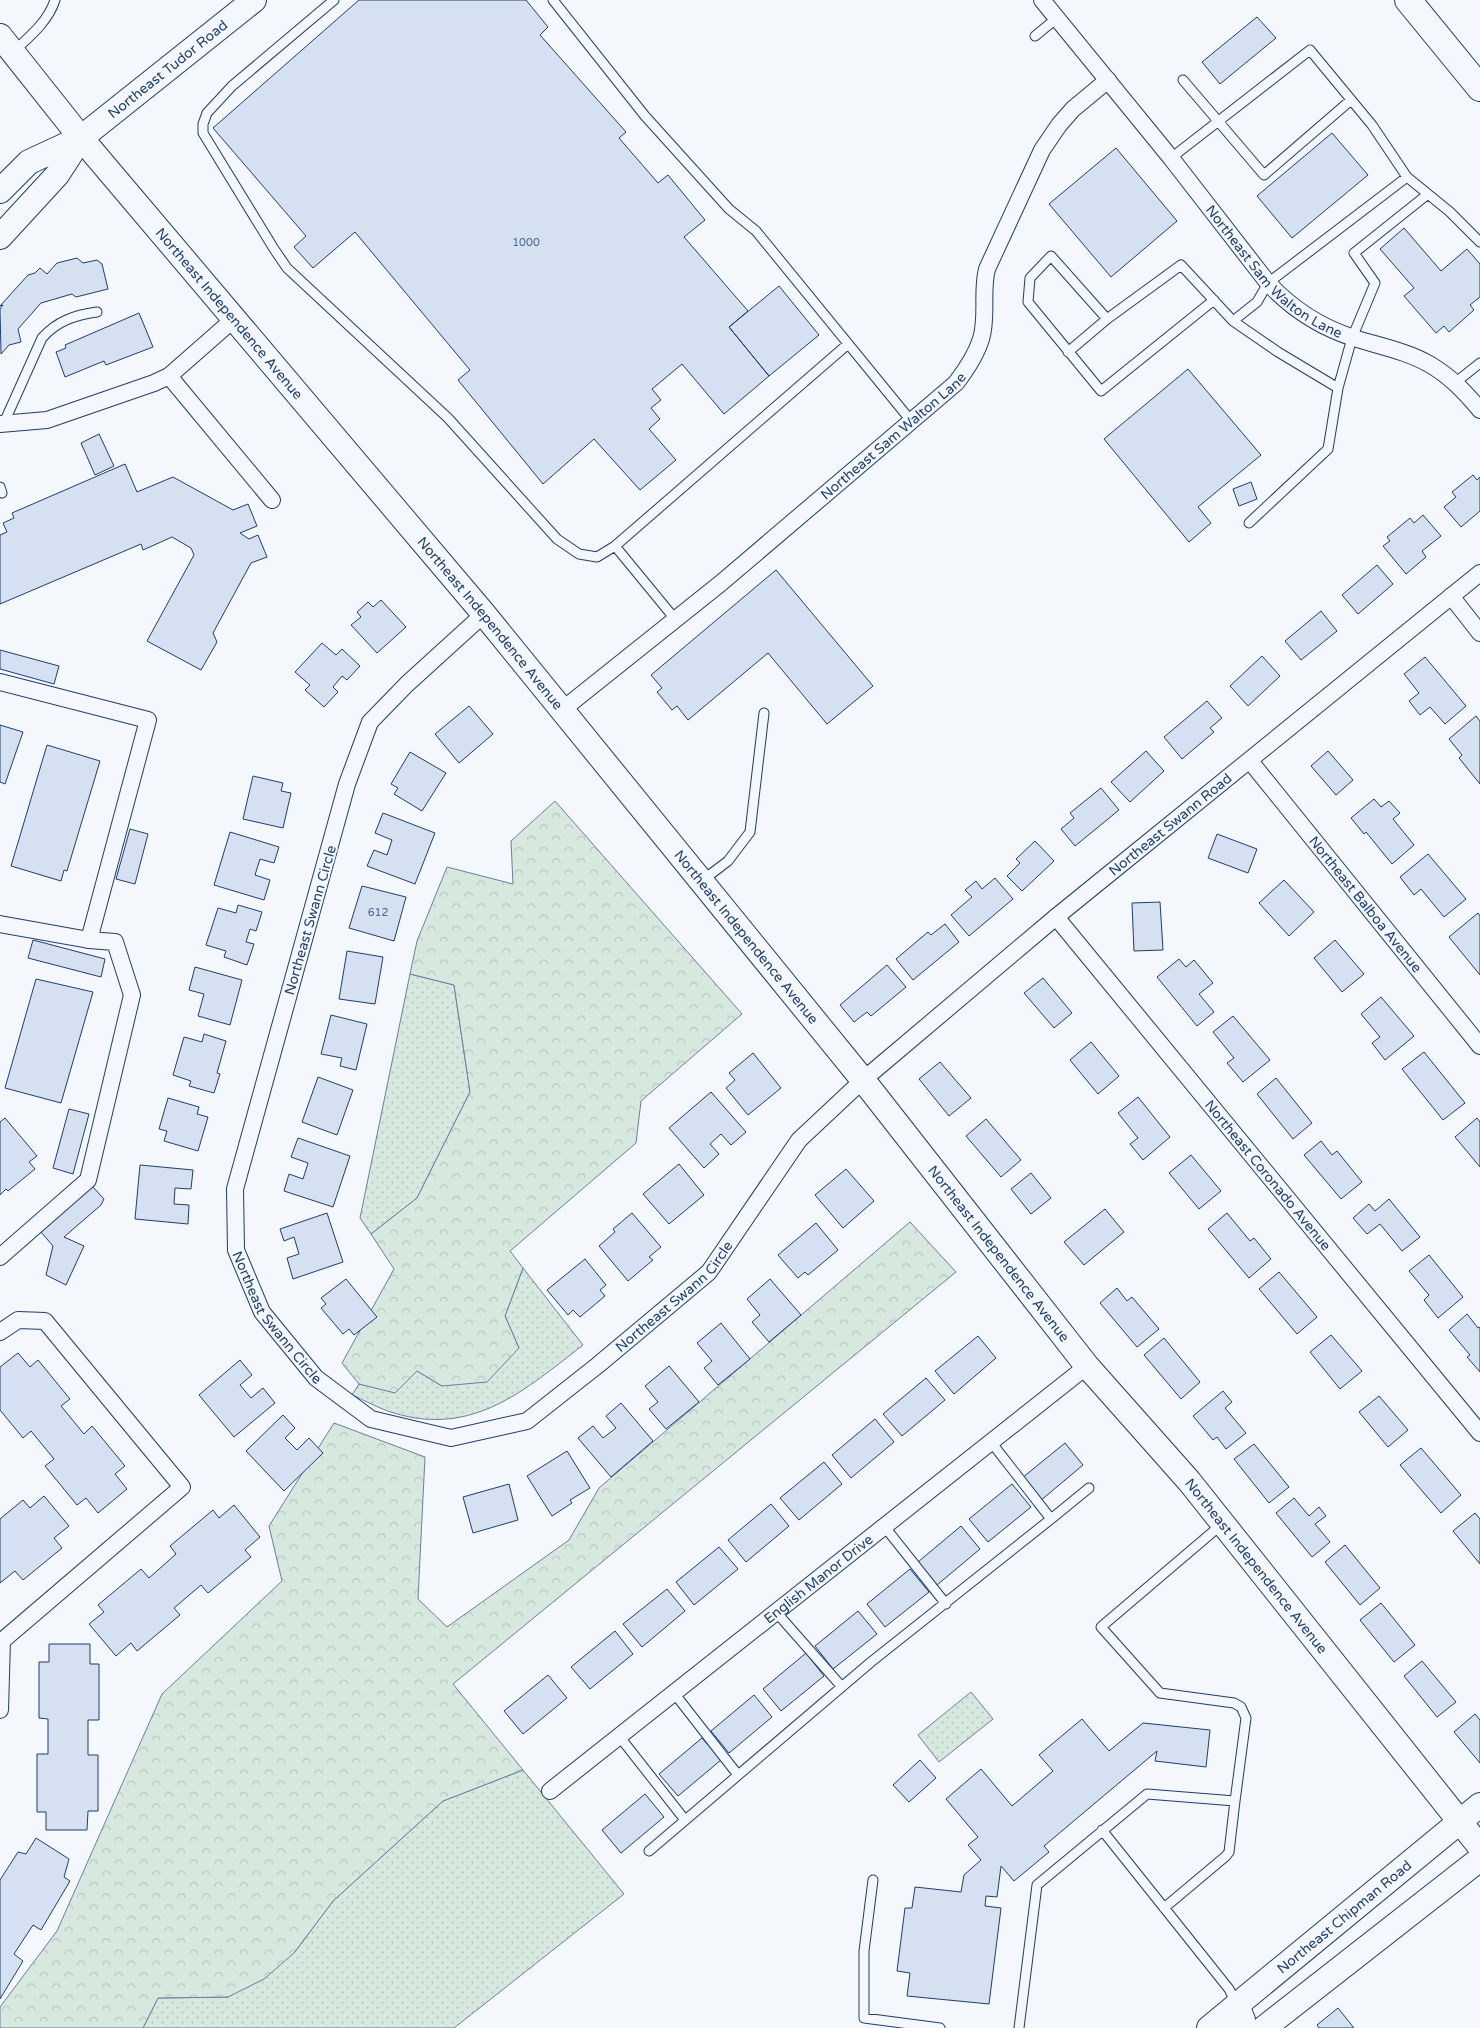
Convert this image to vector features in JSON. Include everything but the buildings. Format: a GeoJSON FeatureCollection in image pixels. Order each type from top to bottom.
{"type":"FeatureCollection","features":[{"type":"Feature","properties":{"kind":"main road"},"geometry":{"type":"LineString","coordinates":[[1408,0],[1480,88]]}},
{"type":"Feature","properties":{"kind":"street","name":"Northeast Tudor Road"},"geometry":{"type":"LineString","coordinates":[[0,191],[30,162],[81,138],[254,0]]}},
{"type":"Feature","properties":{"kind":"street","name":"Northeast Sam Walton Lane"},"geometry":{"type":"LineString","coordinates":[[1045,1],[1268,283],[1285,301],[1310,319],[1352,338],[1406,353],[1430,364],[1456,382],[1480,410]]}},
{"type":"Feature","properties":{"kind":"street","name":"Northeast Independence Avenue"},"geometry":{"type":"LineString","coordinates":[[6,44],[81,138],[484,614],[862,1080],[1087,1366],[1189,1481],[1223,1523],[1480,1847]]}},
{"type":"Feature","properties":{"kind":"street","name":"Northeast Sam Walton Lane"},"geometry":{"type":"LineString","coordinates":[[562,710],[675,619],[912,422],[956,383],[969,364],[981,338],[983,284],[986,269],[1042,150],[1059,125],[1073,109],[1108,80]]}},
{"type":"Feature","properties":{"kind":"street","name":"Northeast Tudor Road"},"geometry":{"type":"LineString","coordinates":[[0,237],[57,175],[81,138]]}},
{"type":"Feature","properties":{"kind":"street"},"geometry":{"type":"LineString","coordinates":[[2,424],[47,420],[169,376],[234,319]]}},
{"type":"Feature","properties":{"kind":"street"},"geometry":{"type":"LineString","coordinates":[[169,376],[272,500]]}},
{"type":"Feature","properties":{"kind":"street","name":"Northeast Swann Road"},"geometry":{"type":"LineString","coordinates":[[862,1080],[1056,917],[1480,573]]}},
{"type":"Feature","properties":{"kind":"street"},"geometry":{"type":"LineString","coordinates":[[1451,596],[1480,633]]}},
{"type":"Feature","properties":{"kind":"street","name":"Northeast Swann Circle"},"geometry":{"type":"LineString","coordinates":[[484,614],[407,684],[370,722],[347,784],[235,1189],[236,1250],[262,1312],[316,1378],[371,1419],[451,1438],[527,1421],[598,1365],[709,1272],[799,1140],[862,1080]]}},
{"type":"Feature","properties":{"kind":"street"},"geometry":{"type":"LineString","coordinates":[[0,682],[148,720],[90,940]]}},
{"type":"Feature","properties":{"kind":"street","name":"Northeast Balboa Avenue"},"geometry":{"type":"LineString","coordinates":[[1250,761],[1480,1046]]}},
{"type":"Feature","properties":{"kind":"street","name":"Northeast Coronado Avenue"},"geometry":{"type":"LineString","coordinates":[[1056,917],[1480,1433]]}},
{"type":"Feature","properties":{"kind":"street"},"geometry":{"type":"LineString","coordinates":[[0,924],[90,940],[116,942],[132,995],[88,1180],[0,1257]]}},
{"type":"Feature","properties":{"kind":"street"},"geometry":{"type":"LineString","coordinates":[[0,1332],[18,1320],[45,1321],[182,1487],[2,1641],[0,1710]]}},
{"type":"Feature","properties":{"kind":"street","name":"English Manor Drive"},"geometry":{"type":"LineString","coordinates":[[550,1791],[1087,1366]]}},
{"type":"Feature","properties":{"kind":"street","name":"Northeast Chipman Road"},"geometry":{"type":"LineString","coordinates":[[1209,2028],[1480,1805]]}},
{"type":"Feature","properties":{"kind":"street"},"geometry":{"type":"LineString","coordinates":[[1264,2028],[1480,1859]]}},
{"type":"Feature","properties":{"kind":"street"},"geometry":{"type":"LineString","coordinates":[[1237,2005],[1243,2020],[1237,2028]]}},
{"type":"Feature","properties":{"kind":"lane"},"geometry":{"type":"LineString","coordinates":[[6,44],[38,29],[47,17],[55,0]]}},
{"type":"Feature","properties":{"kind":"lane"},"geometry":{"type":"LineString","coordinates":[[334,0],[232,86],[207,113],[203,124],[203,133],[287,268],[448,418],[557,539],[578,554],[597,556],[615,546],[848,344]]}},
{"type":"Feature","properties":{"kind":"lane"},"geometry":{"type":"LineString","coordinates":[[553,0],[645,116],[729,209],[756,231],[912,422]]}},
{"type":"Feature","properties":{"kind":"lane"},"geometry":{"type":"LineString","coordinates":[[1035,36],[1057,18]]}},
{"type":"Feature","properties":{"kind":"lane"},"geometry":{"type":"LineString","coordinates":[[1171,158],[1310,50],[1351,100],[1407,177],[1480,242]]}},
{"type":"Feature","properties":{"kind":"lane"},"geometry":{"type":"LineString","coordinates":[[1183,80],[1264,175],[1351,100]]}},
{"type":"Feature","properties":{"kind":"lane"},"geometry":{"type":"LineString","coordinates":[[1233,321],[1257,302],[1268,283],[1407,177]]}},
{"type":"Feature","properties":{"kind":"lane"},"geometry":{"type":"LineString","coordinates":[[1249,523],[1328,449],[1338,388],[1352,338],[1375,283],[1354,253],[1428,194]]}},
{"type":"Feature","properties":{"kind":"lane"},"geometry":{"type":"LineString","coordinates":[[1107,319],[1051,256],[1030,278],[1028,302],[1102,391],[1214,300]]}},
{"type":"Feature","properties":{"kind":"lane"},"geometry":{"type":"LineString","coordinates":[[1068,352],[1107,319],[1181,265],[1233,321],[1278,352],[1338,388]]}},
{"type":"Feature","properties":{"kind":"lane"},"geometry":{"type":"LineString","coordinates":[[2,424],[42,338],[52,326],[77,315],[97,312]]}},
{"type":"Feature","properties":{"kind":"lane"},"geometry":{"type":"LineString","coordinates":[[1456,382],[1480,363]]}},
{"type":"Feature","properties":{"kind":"lane"},"geometry":{"type":"LineString","coordinates":[[615,546],[675,619]]}},
{"type":"Feature","properties":{"kind":"lane"},"geometry":{"type":"LineString","coordinates":[[701,882],[728,861],[750,832],[764,713]]}},
{"type":"Feature","properties":{"kind":"lane"},"geometry":{"type":"LineString","coordinates":[[991,1442],[1051,1519]]}},
{"type":"Feature","properties":{"kind":"lane"},"geometry":{"type":"LineString","coordinates":[[650,1851],[842,1687],[1088,1488]]}},
{"type":"Feature","properties":{"kind":"lane"},"geometry":{"type":"LineString","coordinates":[[1164,1908],[1223,1860],[1229,1852],[1246,1718],[1241,1707],[1234,1703],[1160,1693],[1101,1627],[1223,1523]]}},
{"type":"Feature","properties":{"kind":"lane"},"geometry":{"type":"LineString","coordinates":[[884,1526],[946,1604]]}},
{"type":"Feature","properties":{"kind":"lane"},"geometry":{"type":"LineString","coordinates":[[776,1612],[842,1687]]}},
{"type":"Feature","properties":{"kind":"lane"},"geometry":{"type":"LineString","coordinates":[[674,1693],[738,1775]]}},
{"type":"Feature","properties":{"kind":"lane"},"geometry":{"type":"LineString","coordinates":[[619,1736],[685,1820]]}},
{"type":"Feature","properties":{"kind":"lane"},"geometry":{"type":"LineString","coordinates":[[1019,2028],[1037,1885],[1147,1794],[1235,1801]]}},
{"type":"Feature","properties":{"kind":"lane"},"geometry":{"type":"LineString","coordinates":[[1102,1830],[1229,1988],[1237,2005]]}},
{"type":"Feature","properties":{"kind":"lane"},"geometry":{"type":"LineString","coordinates":[[873,1880],[864,1951],[864,2018],[940,2028]]}},
{"type":"Feature","properties":{"kind":"green space"},"geometry":{"type":"Polygon","coordinates":[[[555,801],[742,1014],[641,1101],[636,1143],[510,1251],[523,1268],[505,1316],[519,1348],[487,1382],[442,1386],[417,1371],[395,1393],[359,1384],[342,1363],[394,1269],[371,1234],[417,1198],[470,1092],[454,985],[410,974],[417,941],[447,867],[513,884],[511,841],[555,801]]]}},
{"type":"Feature","properties":{"kind":"green space"},"geometry":{"type":"Polygon","coordinates":[[[410,974],[454,985],[470,1092],[417,1198],[371,1234],[360,1218],[410,974]]]}},
{"type":"Feature","properties":{"kind":"green space"},"geometry":{"type":"Polygon","coordinates":[[[910,1222],[956,1272],[453,1684],[523,1770],[443,1801],[333,1901],[294,1953],[264,1979],[228,1997],[158,1998],[143,2028],[0,2028],[0,2007],[57,1931],[162,1694],[282,1581],[269,1526],[334,1423],[425,1457],[418,1599],[447,1627],[569,1540],[599,1488],[910,1222]]]}},
{"type":"Feature","properties":{"kind":"green space"},"geometry":{"type":"Polygon","coordinates":[[[523,1268],[583,1345],[540,1378],[519,1393],[496,1405],[473,1414],[449,1419],[422,1419],[394,1413],[352,1395],[359,1384],[395,1392],[417,1371],[442,1386],[519,1348],[505,1316],[523,1268]]]}},
{"type":"Feature","properties":{"kind":"green space"},"geometry":{"type":"Polygon","coordinates":[[[971,1692],[993,1719],[939,1762],[918,1735],[971,1692]]]}},
{"type":"Feature","properties":{"kind":"green space"},"geometry":{"type":"Polygon","coordinates":[[[523,1770],[624,1894],[454,2028],[143,2028],[158,1998],[228,1997],[294,1953],[333,1901],[443,1801],[523,1770]]]}}]}
